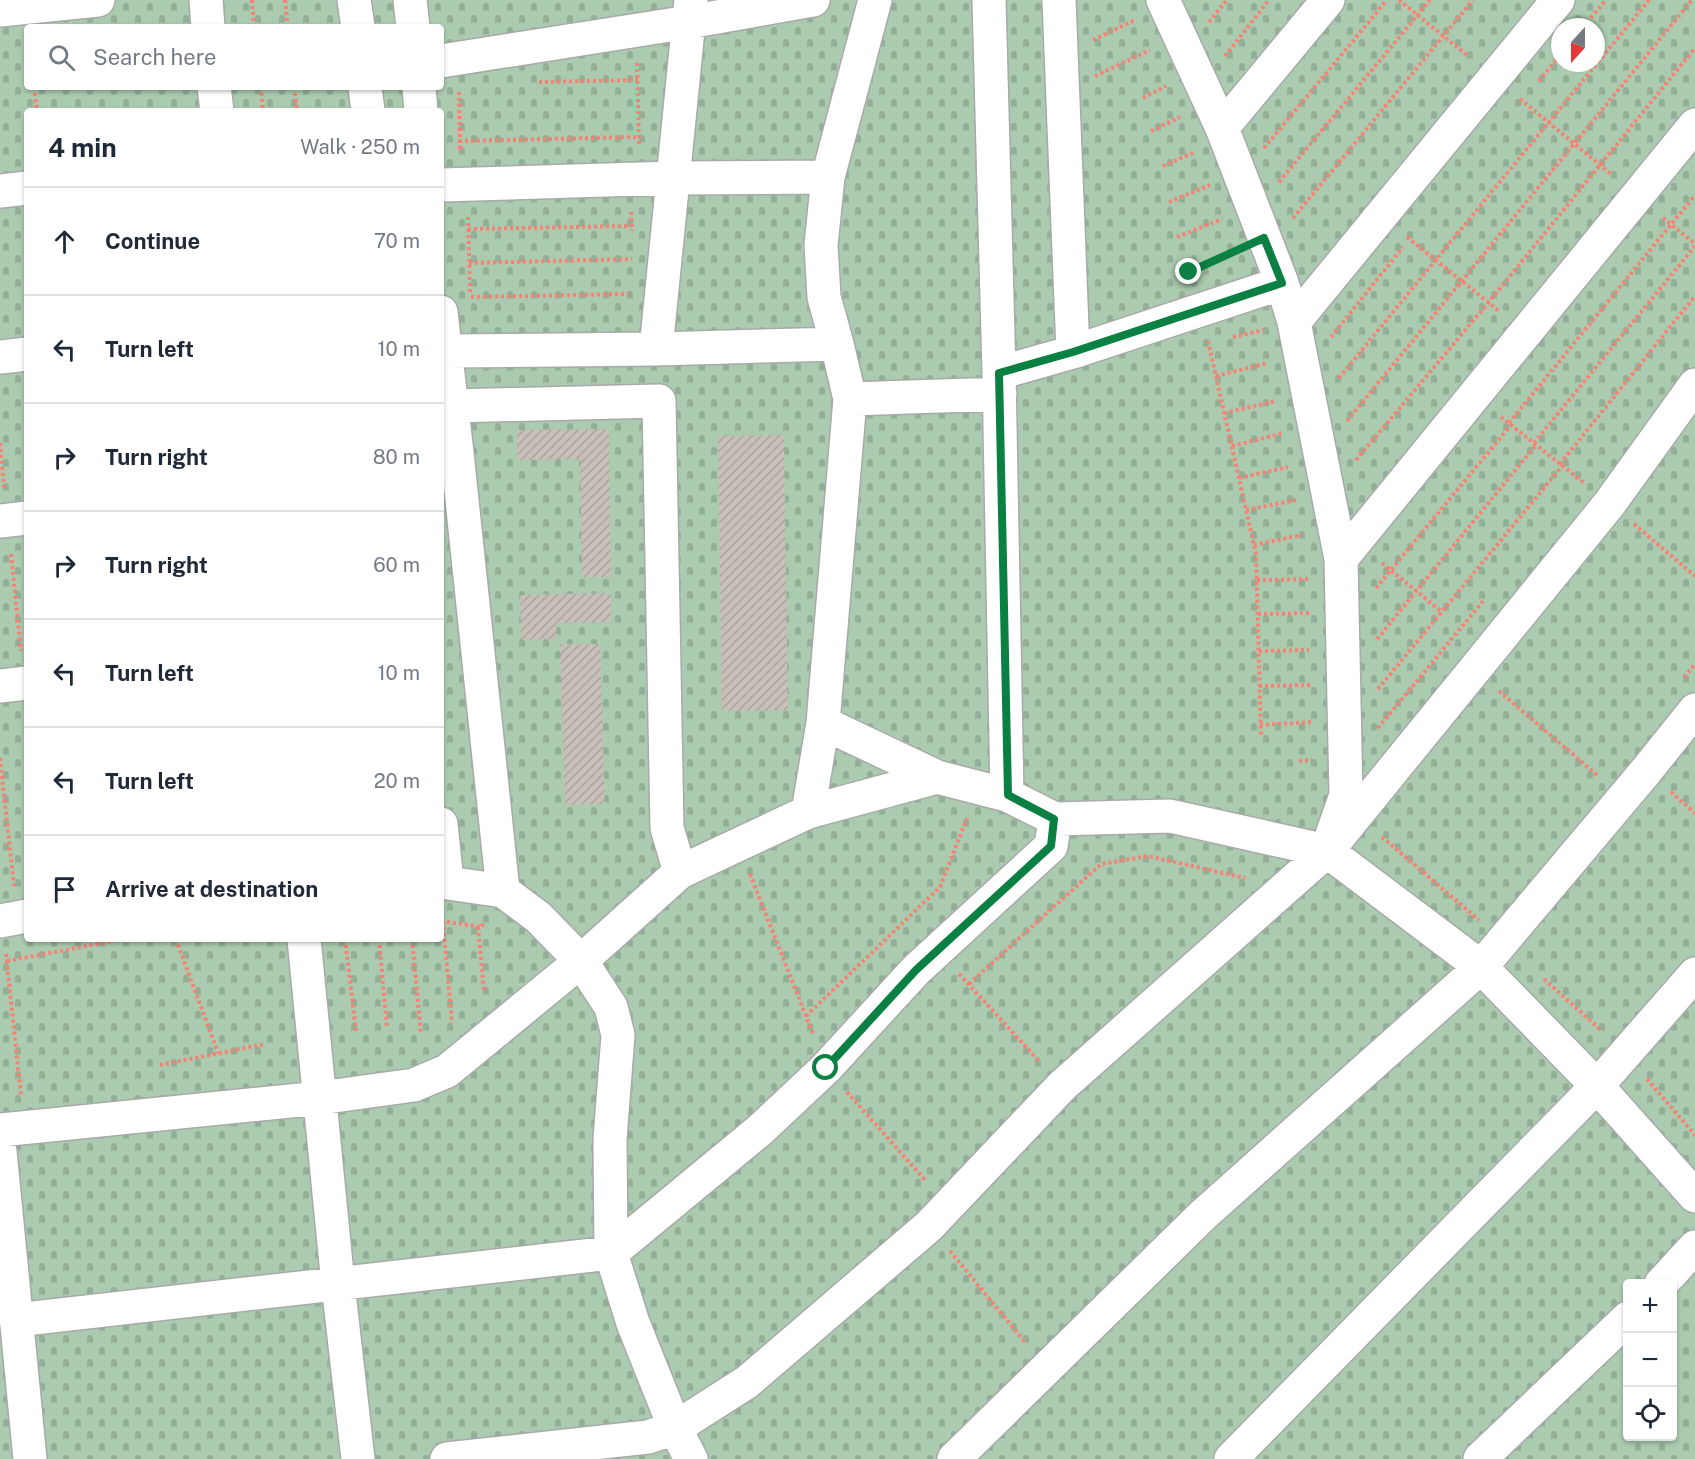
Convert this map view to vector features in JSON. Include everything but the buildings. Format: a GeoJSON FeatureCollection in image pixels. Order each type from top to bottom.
{"type":"FeatureCollection","features":[{"type":"Feature","properties":{"kind":"lane"},"geometry":{"type":"LineString","coordinates":[[0,10],[98,0]]}},
{"type":"Feature","properties":{"kind":"lane"},"geometry":{"type":"LineString","coordinates":[[206,0],[208,24]]}},
{"type":"Feature","properties":{"kind":"lane"},"geometry":{"type":"LineString","coordinates":[[354,0],[358,24]]}},
{"type":"Feature","properties":{"kind":"lane"},"geometry":{"type":"LineString","coordinates":[[410,0],[413,24]]}},
{"type":"Feature","properties":{"kind":"lane"},"geometry":{"type":"LineString","coordinates":[[450,60],[636,30],[690,11],[813,0]]}},
{"type":"Feature","properties":{"kind":"lane"},"geometry":{"type":"LineString","coordinates":[[808,812],[823,723],[850,399],[824,297],[821,245],[828,177],[875,0]]}},
{"type":"Feature","properties":{"kind":"lane"},"geometry":{"type":"LineString","coordinates":[[988,0],[1000,383],[993,791]]}},
{"type":"Feature","properties":{"kind":"lane"},"geometry":{"type":"LineString","coordinates":[[1059,0],[1073,352]]}},
{"type":"Feature","properties":{"kind":"lane"},"geometry":{"type":"LineString","coordinates":[[1222,128],[1328,0]]}},
{"type":"Feature","properties":{"kind":"lane"},"geometry":{"type":"LineString","coordinates":[[1294,322],[1558,0]]}},
{"type":"Feature","properties":{"kind":"lane"},"geometry":{"type":"LineString","coordinates":[[1164,3],[1222,128],[1282,283],[1294,322],[1328,493],[1343,551],[1346,795],[1327,851]]}},
{"type":"Feature","properties":{"kind":"lane"},"geometry":{"type":"LineString","coordinates":[[656,349],[690,11]]}},
{"type":"Feature","properties":{"kind":"lane"},"geometry":{"type":"LineString","coordinates":[[214,90],[217,108]]}},
{"type":"Feature","properties":{"kind":"lane"},"geometry":{"type":"LineString","coordinates":[[365,90],[368,108]]}},
{"type":"Feature","properties":{"kind":"lane"},"geometry":{"type":"LineString","coordinates":[[419,90],[421,108]]}},
{"type":"Feature","properties":{"kind":"lane"},"geometry":{"type":"LineString","coordinates":[[1343,551],[1695,125]]}},
{"type":"Feature","properties":{"kind":"lane"},"geometry":{"type":"LineString","coordinates":[[456,185],[673,178],[828,177]]}},
{"type":"Feature","properties":{"kind":"lane"},"geometry":{"type":"LineString","coordinates":[[0,191],[24,188]]}},
{"type":"Feature","properties":{"kind":"lane"},"geometry":{"type":"LineString","coordinates":[[850,399],[1000,383],[1073,352],[1282,283]]}},
{"type":"Feature","properties":{"kind":"lane"},"geometry":{"type":"LineString","coordinates":[[444,341],[503,891]]}},
{"type":"Feature","properties":{"kind":"lane"},"geometry":{"type":"LineString","coordinates":[[445,351],[837,344]]}},
{"type":"Feature","properties":{"kind":"lane"},"geometry":{"type":"LineString","coordinates":[[0,357],[24,354]]}},
{"type":"Feature","properties":{"kind":"lane"},"geometry":{"type":"LineString","coordinates":[[447,1459],[648,1437],[675,1428],[747,1382],[929,1226],[1062,1086],[1327,851],[1610,503],[1695,385]]}},
{"type":"Feature","properties":{"kind":"lane"},"geometry":{"type":"LineString","coordinates":[[452,406],[659,401],[667,828],[680,872]]}},
{"type":"Feature","properties":{"kind":"lane"},"geometry":{"type":"LineString","coordinates":[[954,1459],[1203,1215],[1481,967],[1695,710]]}},
{"type":"Feature","properties":{"kind":"lane"},"geometry":{"type":"LineString","coordinates":[[823,723],[937,777],[993,791],[1054,819],[1170,816],[1327,851],[1481,967],[1597,1086],[1695,1196]]}},
{"type":"Feature","properties":{"kind":"lane"},"geometry":{"type":"LineString","coordinates":[[12,1129],[320,1098],[414,1085],[447,1071],[581,961],[680,872],[808,812],[937,777]]}},
{"type":"Feature","properties":{"kind":"lane"},"geometry":{"type":"LineString","coordinates":[[16,1320],[611,1253],[760,1130],[826,1068],[916,970],[1051,846],[1054,819]]}},
{"type":"Feature","properties":{"kind":"lane"},"geometry":{"type":"LineString","coordinates":[[444,882],[503,891],[538,917],[581,961],[611,1007],[618,1035],[610,1139],[611,1253],[633,1323],[675,1428],[691,1459]]}},
{"type":"Feature","properties":{"kind":"lane"},"geometry":{"type":"LineString","coordinates":[[304,942],[338,1284],[358,1459]]}},
{"type":"Feature","properties":{"kind":"lane"},"geometry":{"type":"LineString","coordinates":[[1231,1459],[1597,1086],[1695,974]]}},
{"type":"Feature","properties":{"kind":"lane"},"geometry":{"type":"LineString","coordinates":[[0,1151],[30,1459]]}},
{"type":"Feature","properties":{"kind":"lane"},"geometry":{"type":"LineString","coordinates":[[1666,1279],[1695,1247]]}},
{"type":"Feature","properties":{"kind":"lane"},"geometry":{"type":"LineString","coordinates":[[1480,1459],[1623,1323]]}},
{"type":"Feature","properties":{"kind":"path"},"geometry":{"type":"LineString","coordinates":[[252,0],[254,24]]}},
{"type":"Feature","properties":{"kind":"path"},"geometry":{"type":"LineString","coordinates":[[285,0],[288,24]]}},
{"type":"Feature","properties":{"kind":"path"},"geometry":{"type":"LineString","coordinates":[[1202,85],[1269,0]]}},
{"type":"Feature","properties":{"kind":"path"},"geometry":{"type":"LineString","coordinates":[[1169,202],[1239,174],[1247,168],[1387,0]]}},
{"type":"Feature","properties":{"kind":"path"},"geometry":{"type":"LineString","coordinates":[[1259,687],[1331,684],[1343,664],[1416,591],[1695,245],[1399,0]]}},
{"type":"Feature","properties":{"kind":"path"},"geometry":{"type":"LineString","coordinates":[[1177,237],[1260,204],[1430,0]]}},
{"type":"Feature","properties":{"kind":"path"},"geometry":{"type":"LineString","coordinates":[[1189,272],[1266,243],[1473,0]]}},
{"type":"Feature","properties":{"kind":"path"},"geometry":{"type":"LineString","coordinates":[[1591,18],[1606,0]]}},
{"type":"Feature","properties":{"kind":"path"},"geometry":{"type":"LineString","coordinates":[[1232,446],[1312,410],[1648,0]]}},
{"type":"Feature","properties":{"kind":"path"},"geometry":{"type":"LineString","coordinates":[[1239,478],[1312,410],[1462,282],[1692,0]]}},
{"type":"Feature","properties":{"kind":"path"},"geometry":{"type":"LineString","coordinates":[[1092,40],[1164,3]]}},
{"type":"Feature","properties":{"kind":"path"},"geometry":{"type":"LineString","coordinates":[[636,30],[640,179]]}},
{"type":"Feature","properties":{"kind":"path"},"geometry":{"type":"LineString","coordinates":[[1091,77],[1180,36]]}},
{"type":"Feature","properties":{"kind":"path"},"geometry":{"type":"LineString","coordinates":[[1246,510],[1328,493],[1488,303],[1695,48]]}},
{"type":"Feature","properties":{"kind":"path"},"geometry":{"type":"LineString","coordinates":[[450,60],[459,141],[456,185],[468,229],[470,297],[633,294]]}},
{"type":"Feature","properties":{"kind":"path"},"geometry":{"type":"LineString","coordinates":[[1538,83],[1551,67]]}},
{"type":"Feature","properties":{"kind":"path"},"geometry":{"type":"LineString","coordinates":[[530,82],[638,80]]}},
{"type":"Feature","properties":{"kind":"path"},"geometry":{"type":"LineString","coordinates":[[34,90],[37,108]]}},
{"type":"Feature","properties":{"kind":"path"},"geometry":{"type":"LineString","coordinates":[[261,90],[263,108]]}},
{"type":"Feature","properties":{"kind":"path"},"geometry":{"type":"LineString","coordinates":[[294,90],[297,108]]}},
{"type":"Feature","properties":{"kind":"path"},"geometry":{"type":"LineString","coordinates":[[459,141],[639,137]]}},
{"type":"Feature","properties":{"kind":"path"},"geometry":{"type":"LineString","coordinates":[[1509,423],[1695,195]]}},
{"type":"Feature","properties":{"kind":"path"},"geometry":{"type":"LineString","coordinates":[[1381,216],[1525,333]]}},
{"type":"Feature","properties":{"kind":"path"},"geometry":{"type":"LineString","coordinates":[[468,229],[631,226]]}},
{"type":"Feature","properties":{"kind":"path"},"geometry":{"type":"LineString","coordinates":[[1312,410],[1409,239]]}},
{"type":"Feature","properties":{"kind":"path"},"geometry":{"type":"LineString","coordinates":[[469,263],[632,259]]}},
{"type":"Feature","properties":{"kind":"path"},"geometry":{"type":"LineString","coordinates":[[1260,724],[1353,719],[1561,465],[1695,296]]}},
{"type":"Feature","properties":{"kind":"path"},"geometry":{"type":"LineString","coordinates":[[1201,309],[1256,554],[1261,737]]}},
{"type":"Feature","properties":{"kind":"path"},"geometry":{"type":"LineString","coordinates":[[1230,338],[1294,322]]}},
{"type":"Feature","properties":{"kind":"path"},"geometry":{"type":"LineString","coordinates":[[1216,376],[1312,410]]}},
{"type":"Feature","properties":{"kind":"path"},"geometry":{"type":"LineString","coordinates":[[1224,413],[1312,410]]}},
{"type":"Feature","properties":{"kind":"path"},"geometry":{"type":"LineString","coordinates":[[0,443],[12,520],[17,684]]}},
{"type":"Feature","properties":{"kind":"path"},"geometry":{"type":"LineString","coordinates":[[1575,490],[1582,481]]}},
{"type":"Feature","properties":{"kind":"path"},"geometry":{"type":"LineString","coordinates":[[1254,545],[1343,551],[1416,591],[1442,612]]}},
{"type":"Feature","properties":{"kind":"path"},"geometry":{"type":"LineString","coordinates":[[1257,580],[1343,551]]}},
{"type":"Feature","properties":{"kind":"path"},"geometry":{"type":"LineString","coordinates":[[1299,760],[1354,756],[1486,597]]}},
{"type":"Feature","properties":{"kind":"path"},"geometry":{"type":"LineString","coordinates":[[1259,651],[1343,664]]}},
{"type":"Feature","properties":{"kind":"path"},"geometry":{"type":"LineString","coordinates":[[1475,670],[1623,798]]}},
{"type":"Feature","properties":{"kind":"path"},"geometry":{"type":"LineString","coordinates":[[0,758],[12,919],[7,961],[12,1129]]}},
{"type":"Feature","properties":{"kind":"path"},"geometry":{"type":"LineString","coordinates":[[806,1016],[940,887],[993,791]]}},
{"type":"Feature","properties":{"kind":"path"},"geometry":{"type":"LineString","coordinates":[[969,984],[1101,864],[1148,856],[1287,888]]}},
{"type":"Feature","properties":{"kind":"path"},"geometry":{"type":"LineString","coordinates":[[478,927],[484,991]]}},
{"type":"Feature","properties":{"kind":"path"},"geometry":{"type":"LineString","coordinates":[[444,931],[453,1024]]}},
{"type":"Feature","properties":{"kind":"path"},"geometry":{"type":"LineString","coordinates":[[7,961],[108,942]]}},
{"type":"Feature","properties":{"kind":"path"},"geometry":{"type":"LineString","coordinates":[[177,942],[218,1053]]}},
{"type":"Feature","properties":{"kind":"path"},"geometry":{"type":"LineString","coordinates":[[345,942],[356,1031]]}},
{"type":"Feature","properties":{"kind":"path"},"geometry":{"type":"LineString","coordinates":[[379,942],[387,1028]]}},
{"type":"Feature","properties":{"kind":"path"},"geometry":{"type":"LineString","coordinates":[[412,942],[421,1034]]}},
{"type":"Feature","properties":{"kind":"path"},"geometry":{"type":"LineString","coordinates":[[937,951],[1062,1086]]}},
{"type":"Feature","properties":{"kind":"path"},"geometry":{"type":"LineString","coordinates":[[159,1065],[265,1044]]}},
{"type":"Feature","properties":{"kind":"path"},"geometry":{"type":"LineString","coordinates":[[929,1226],[1047,1368]]}},
{"type":"Feature","properties":{"kind":"green space"},"geometry":{"type":"Polygon","coordinates":[[[0,0],[1695,0],[1695,1459],[0,1459],[0,0]]]}},
{"type":"Feature","properties":{"kind":"route"},"geometry":{"type":"LineString","coordinates":[[826,1068],[916,970],[1051,846],[1054,819],[1008,795],[999,373],[1073,352],[1282,283],[1264,238],[1189,272]]}}]}
